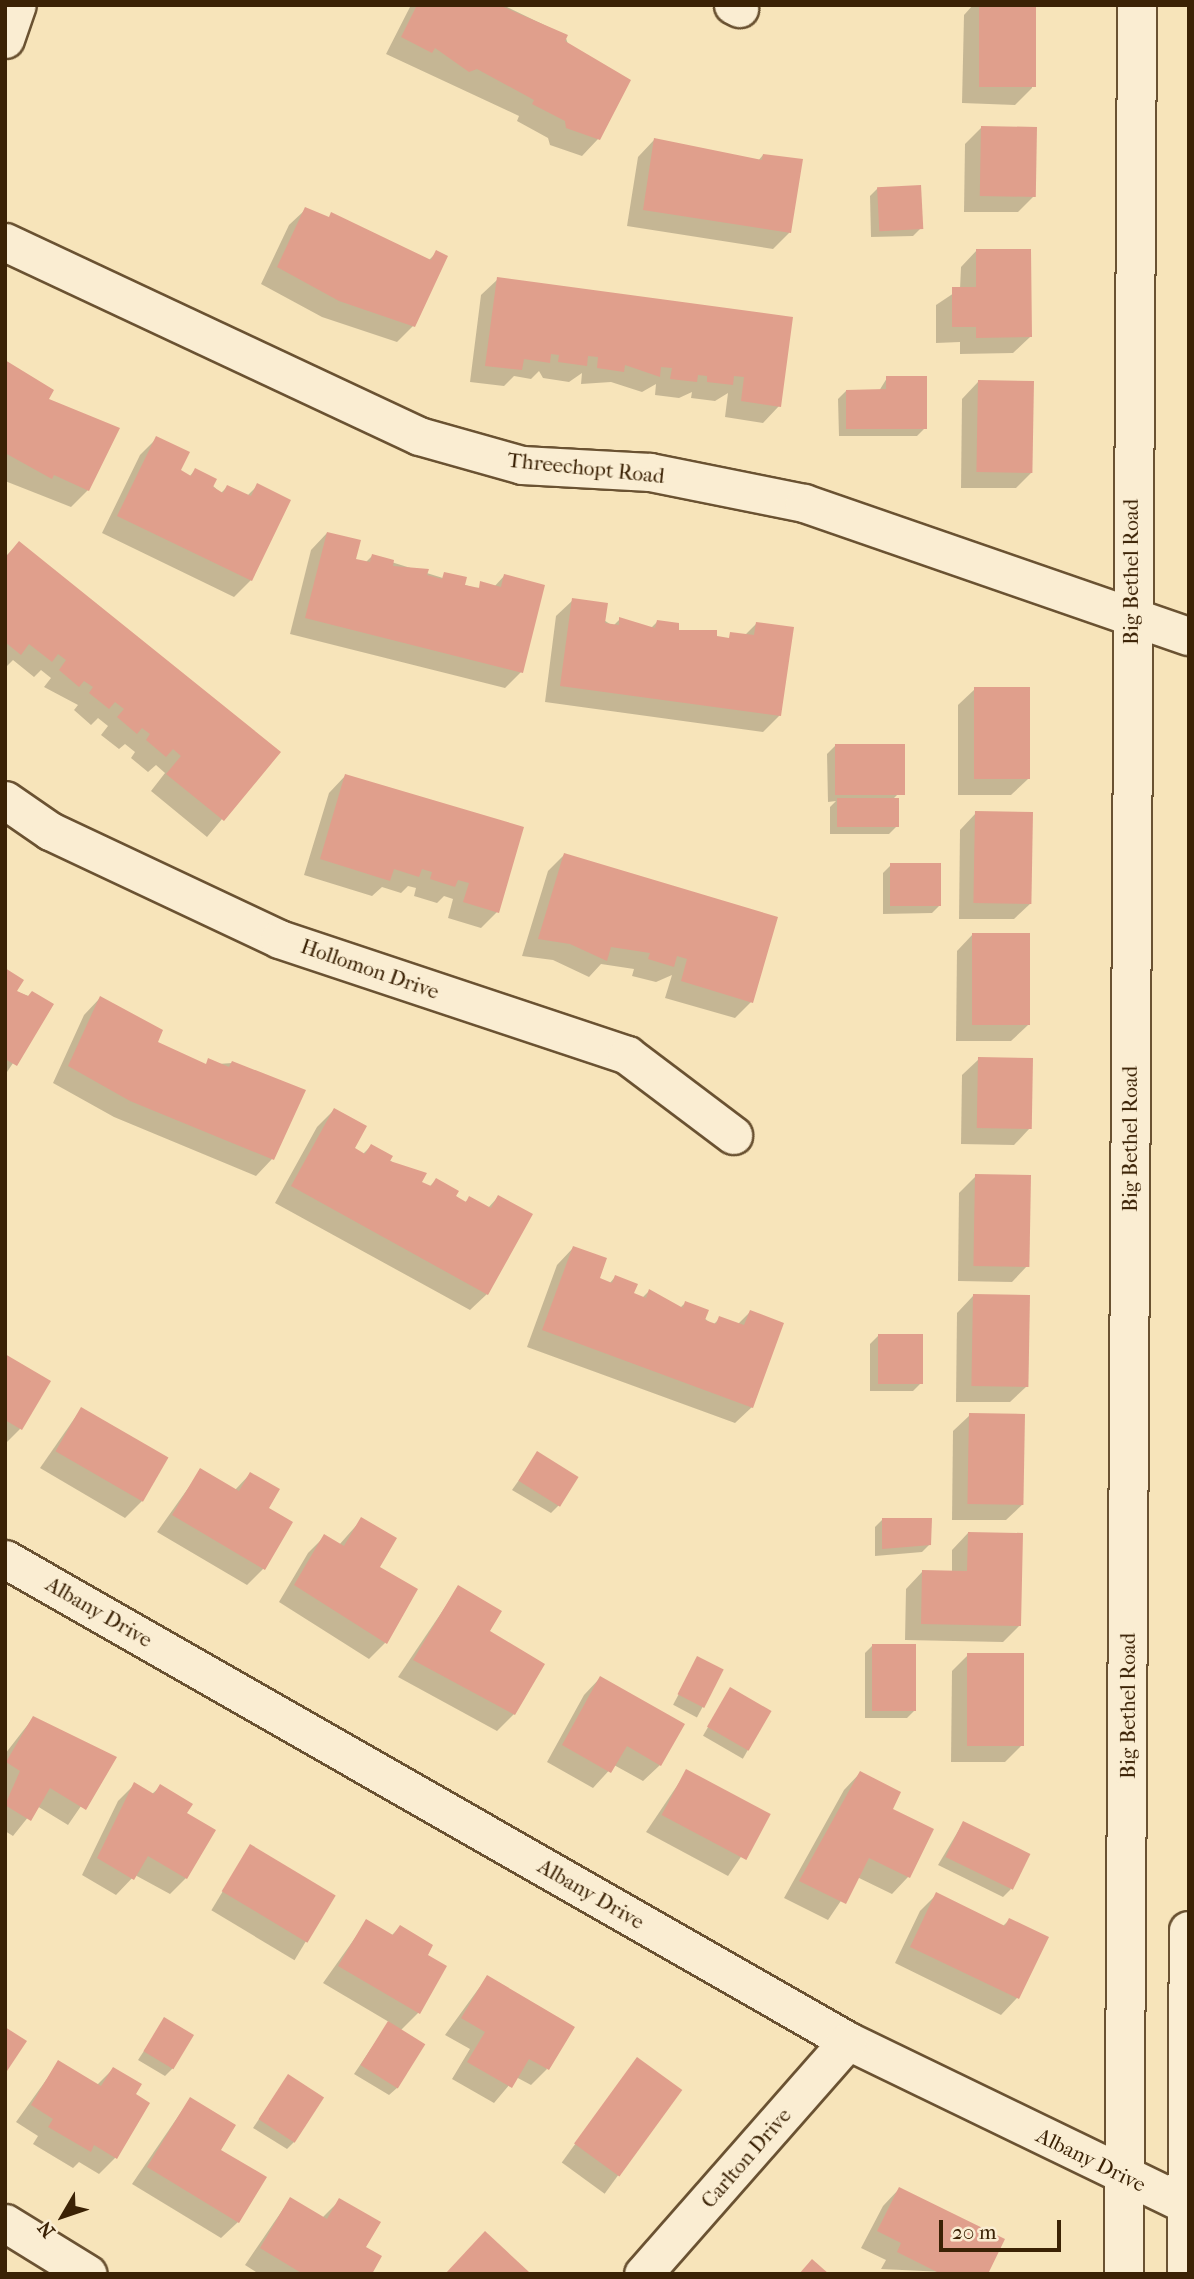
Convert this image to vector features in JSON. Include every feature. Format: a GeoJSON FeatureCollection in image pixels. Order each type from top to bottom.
{"type":"FeatureCollection","features":[{"type":"Feature","properties":{"kind":"main road","name":"Big Bethel Road"},"geometry":{"type":"LineString","coordinates":[[1124,2274],[1130,616],[1137,5]]}},
{"type":"Feature","properties":{"kind":"main road"},"geometry":{"type":"LineString","coordinates":[[1186,2274],[1189,1931]]}},
{"type":"Feature","properties":{"kind":"street"},"geometry":{"type":"LineString","coordinates":[[5,39],[17,5]]}},
{"type":"Feature","properties":{"kind":"street","name":"Threechopt Road"},"geometry":{"type":"LineString","coordinates":[[5,242],[419,436],[522,465],[650,472],[804,503],[1189,636]]}},
{"type":"Feature","properties":{"kind":"street","name":"Hollomon Drive"},"geometry":{"type":"LineString","coordinates":[[5,800],[50,831],[279,939],[627,1055],[733,1135]]}},
{"type":"Feature","properties":{"kind":"street","name":"Albany Drive"},"geometry":{"type":"LineString","coordinates":[[5,1559],[848,2042],[1187,2206]]}},
{"type":"Feature","properties":{"kind":"street","name":"Carlton Drive"},"geometry":{"type":"LineString","coordinates":[[643,2274],[848,2042]]}},
{"type":"Feature","properties":{"kind":"street"},"geometry":{"type":"LineString","coordinates":[[5,2223],[88,2274]]}},
{"type":"Feature","properties":{"kind":"building"},"geometry":{"type":"Polygon","coordinates":[[[417,5],[499,5],[568,35],[565,41],[631,80],[600,140],[566,128],[565,121],[532,104],[534,100],[477,69],[469,72],[435,48],[432,53],[401,37],[417,5]]]}},
{"type":"Feature","properties":{"kind":"building"},"geometry":{"type":"Polygon","coordinates":[[[979,5],[1036,5],[1036,87],[979,87],[979,5]]]}},
{"type":"Feature","properties":{"kind":"building"},"geometry":{"type":"Polygon","coordinates":[[[981,126],[1037,127],[1036,197],[980,196],[981,126]]]}},
{"type":"Feature","properties":{"kind":"building"},"geometry":{"type":"Polygon","coordinates":[[[654,138],[762,160],[763,154],[803,159],[791,233],[643,210],[654,138]]]}},
{"type":"Feature","properties":{"kind":"building"},"geometry":{"type":"Polygon","coordinates":[[[921,185],[923,229],[879,231],[877,187],[921,185]]]}},
{"type":"Feature","properties":{"kind":"building"},"geometry":{"type":"Polygon","coordinates":[[[305,207],[329,217],[331,212],[431,260],[436,250],[448,256],[415,327],[339,301],[277,267],[305,207]]]}},
{"type":"Feature","properties":{"kind":"building"},"geometry":{"type":"Polygon","coordinates":[[[976,249],[1031,249],[1032,337],[976,338],[976,327],[952,327],[952,287],[976,287],[976,249]]]}},
{"type":"Feature","properties":{"kind":"building"},"geometry":{"type":"Polygon","coordinates":[[[497,277],[793,317],[781,407],[741,401],[744,377],[734,376],[733,385],[707,382],[707,376],[698,375],[697,382],[670,379],[672,368],[661,367],[660,377],[625,365],[624,372],[597,368],[598,357],[588,356],[587,366],[558,362],[559,355],[551,354],[550,363],[524,359],[522,370],[485,366],[497,277]]]}},
{"type":"Feature","properties":{"kind":"building"},"geometry":{"type":"Polygon","coordinates":[[[5,360],[54,390],[49,399],[120,428],[89,491],[54,475],[52,479],[5,453],[5,360]]]}},
{"type":"Feature","properties":{"kind":"building"},"geometry":{"type":"Polygon","coordinates":[[[886,376],[927,376],[927,429],[846,429],[846,390],[886,389],[886,376]]]}},
{"type":"Feature","properties":{"kind":"building"},"geometry":{"type":"Polygon","coordinates":[[[978,380],[1034,381],[1032,473],[976,472],[978,380]]]}},
{"type":"Feature","properties":{"kind":"building"},"geometry":{"type":"Polygon","coordinates":[[[156,436],[190,452],[181,470],[191,476],[195,468],[217,479],[213,487],[223,493],[227,485],[251,496],[257,483],[291,500],[252,581],[117,516],[156,436]]]}},
{"type":"Feature","properties":{"kind":"building"},"geometry":{"type":"Polygon","coordinates":[[[327,532],[361,540],[356,559],[370,562],[372,554],[394,560],[393,566],[429,569],[427,575],[442,579],[444,572],[467,577],[465,585],[479,588],[480,581],[501,587],[504,574],[545,585],[523,673],[305,618],[327,532]]]}},
{"type":"Feature","properties":{"kind":"building"},"geometry":{"type":"Polygon","coordinates":[[[19,541],[281,752],[224,821],[166,774],[181,756],[173,749],[166,757],[146,740],[150,734],[142,728],[137,734],[117,717],[124,709],[115,702],[109,709],[89,693],[93,687],[84,681],[79,687],[59,670],[66,660],[58,654],[52,662],[29,644],[21,655],[5,642],[5,558],[19,541]]]}},
{"type":"Feature","properties":{"kind":"building"},"geometry":{"type":"Polygon","coordinates":[[[572,598],[608,603],[605,623],[619,625],[619,617],[655,628],[657,620],[679,623],[679,630],[717,630],[717,636],[729,638],[730,632],[754,635],[756,622],[794,627],[781,716],[560,686],[572,598]]]}},
{"type":"Feature","properties":{"kind":"building"},"geometry":{"type":"Polygon","coordinates":[[[974,687],[1030,687],[1030,779],[974,779],[974,687]]]}},
{"type":"Feature","properties":{"kind":"building"},"geometry":{"type":"Polygon","coordinates":[[[835,744],[905,744],[905,795],[835,795],[835,744]]]}},
{"type":"Feature","properties":{"kind":"building"},"geometry":{"type":"Polygon","coordinates":[[[345,774],[524,827],[499,913],[463,902],[469,883],[458,880],[455,887],[430,879],[432,872],[422,869],[419,877],[394,869],[390,881],[320,859],[345,774]]]}},
{"type":"Feature","properties":{"kind":"building"},"geometry":{"type":"Polygon","coordinates":[[[837,798],[899,798],[899,827],[837,827],[837,798]]]}},
{"type":"Feature","properties":{"kind":"building"},"geometry":{"type":"Polygon","coordinates":[[[975,811],[1033,812],[1031,904],[973,903],[975,811]]]}},
{"type":"Feature","properties":{"kind":"building"},"geometry":{"type":"Polygon","coordinates":[[[564,853],[778,917],[753,1003],[681,981],[687,959],[677,956],[674,967],[648,959],[650,953],[611,947],[607,961],[570,944],[538,939],[564,853]]]}},
{"type":"Feature","properties":{"kind":"building"},"geometry":{"type":"Polygon","coordinates":[[[890,863],[941,863],[941,906],[890,906],[890,863]]]}},
{"type":"Feature","properties":{"kind":"building"},"geometry":{"type":"Polygon","coordinates":[[[972,933],[1030,933],[1030,1025],[972,1025],[972,933]]]}},
{"type":"Feature","properties":{"kind":"building"},"geometry":{"type":"Polygon","coordinates":[[[5,968],[24,980],[17,991],[28,996],[32,991],[54,1004],[17,1066],[5,1059],[5,968]]]}},
{"type":"Feature","properties":{"kind":"building"},"geometry":{"type":"Polygon","coordinates":[[[100,996],[163,1030],[158,1042],[206,1064],[208,1058],[229,1067],[232,1061],[306,1090],[274,1160],[130,1101],[68,1066],[100,996]]]}},
{"type":"Feature","properties":{"kind":"building"},"geometry":{"type":"Polygon","coordinates":[[[978,1057],[1033,1058],[1032,1129],[977,1128],[978,1057]]]}},
{"type":"Feature","properties":{"kind":"building"},"geometry":{"type":"Polygon","coordinates":[[[334,1108],[367,1126],[355,1148],[365,1154],[371,1144],[393,1156],[390,1161],[427,1173],[422,1182],[431,1186],[436,1178],[459,1191],[456,1196],[466,1202],[469,1196],[491,1208],[498,1195],[533,1214],[488,1295],[291,1186],[334,1108]]]}},
{"type":"Feature","properties":{"kind":"building"},"geometry":{"type":"Polygon","coordinates":[[[975,1174],[1031,1175],[1029,1267],[973,1266],[975,1174]]]}},
{"type":"Feature","properties":{"kind":"building"},"geometry":{"type":"Polygon","coordinates":[[[573,1246],[607,1258],[600,1278],[612,1283],[615,1275],[638,1284],[634,1293],[646,1298],[649,1289],[683,1308],[685,1301],[709,1310],[705,1320],[716,1324],[719,1316],[744,1325],[750,1310],[784,1323],[753,1408],[542,1330],[573,1246]]]}},
{"type":"Feature","properties":{"kind":"building"},"geometry":{"type":"Polygon","coordinates":[[[973,1294],[1030,1295],[1028,1387],[971,1386],[973,1294]]]}},
{"type":"Feature","properties":{"kind":"building"},"geometry":{"type":"Polygon","coordinates":[[[878,1334],[923,1334],[923,1384],[878,1384],[878,1334]]]}},
{"type":"Feature","properties":{"kind":"building"},"geometry":{"type":"Polygon","coordinates":[[[5,1354],[51,1381],[22,1430],[5,1420],[5,1354]]]}},
{"type":"Feature","properties":{"kind":"building"},"geometry":{"type":"Polygon","coordinates":[[[81,1407],[168,1458],[143,1502],[56,1451],[81,1407]]]}},
{"type":"Feature","properties":{"kind":"building"},"geometry":{"type":"Polygon","coordinates":[[[969,1413],[1025,1414],[1023,1505],[967,1504],[969,1413]]]}},
{"type":"Feature","properties":{"kind":"building"},"geometry":{"type":"Polygon","coordinates":[[[537,1451],[579,1477],[560,1507],[518,1481],[537,1451]]]}},
{"type":"Feature","properties":{"kind":"building"},"geometry":{"type":"Polygon","coordinates":[[[200,1468],[239,1491],[250,1472],[280,1489],[269,1508],[293,1522],[265,1570],[172,1515],[200,1468]]]}},
{"type":"Feature","properties":{"kind":"building"},"geometry":{"type":"Polygon","coordinates":[[[361,1517],[397,1538],[380,1567],[418,1589],[387,1644],[294,1585],[324,1534],[344,1546],[361,1517]]]}},
{"type":"Feature","properties":{"kind":"building"},"geometry":{"type":"Polygon","coordinates":[[[882,1518],[932,1518],[931,1545],[882,1549],[882,1518]]]}},
{"type":"Feature","properties":{"kind":"building"},"geometry":{"type":"Polygon","coordinates":[[[968,1532],[1023,1533],[1021,1626],[921,1624],[922,1570],[967,1571],[968,1532]]]}},
{"type":"Feature","properties":{"kind":"building"},"geometry":{"type":"Polygon","coordinates":[[[458,1585],[502,1611],[490,1631],[545,1664],[515,1715],[413,1660],[458,1585]]]}},
{"type":"Feature","properties":{"kind":"building"},"geometry":{"type":"Polygon","coordinates":[[[872,1644],[916,1644],[916,1711],[872,1711],[872,1644]]]}},
{"type":"Feature","properties":{"kind":"building"},"geometry":{"type":"Polygon","coordinates":[[[967,1653],[1024,1653],[1024,1746],[967,1746],[967,1653]]]}},
{"type":"Feature","properties":{"kind":"building"},"geometry":{"type":"Polygon","coordinates":[[[697,1656],[724,1670],[704,1708],[677,1694],[697,1656]]]}},
{"type":"Feature","properties":{"kind":"building"},"geometry":{"type":"Polygon","coordinates":[[[600,1676],[685,1724],[661,1766],[627,1746],[611,1773],[562,1745],[600,1676]]]}},
{"type":"Feature","properties":{"kind":"building"},"geometry":{"type":"Polygon","coordinates":[[[730,1687],[772,1711],[749,1751],[707,1727],[730,1687]]]}},
{"type":"Feature","properties":{"kind":"building"},"geometry":{"type":"Polygon","coordinates":[[[33,1716],[117,1757],[86,1810],[50,1788],[31,1821],[5,1805],[20,1771],[6,1762],[33,1716]]]}},
{"type":"Feature","properties":{"kind":"building"},"geometry":{"type":"Polygon","coordinates":[[[686,1769],[771,1814],[746,1860],[662,1815],[686,1769]]]}},
{"type":"Feature","properties":{"kind":"building"},"geometry":{"type":"Polygon","coordinates":[[[860,1771],[901,1792],[893,1809],[934,1829],[910,1878],[869,1858],[846,1904],[799,1881],[860,1771]]]}},
{"type":"Feature","properties":{"kind":"building"},"geometry":{"type":"Polygon","coordinates":[[[134,1782],[154,1794],[160,1784],[193,1804],[187,1813],[216,1830],[187,1879],[148,1856],[134,1880],[97,1858],[134,1782]]]}},
{"type":"Feature","properties":{"kind":"building"},"geometry":{"type":"Polygon","coordinates":[[[963,1821],[1030,1854],[1013,1890],[945,1857],[963,1821]]]}},
{"type":"Feature","properties":{"kind":"building"},"geometry":{"type":"Polygon","coordinates":[[[250,1844],[336,1896],[307,1943],[222,1891],[250,1844]]]}},
{"type":"Feature","properties":{"kind":"building"},"geometry":{"type":"Polygon","coordinates":[[[936,1892],[1005,1926],[1009,1918],[1049,1937],[1019,1999],[910,1947],[936,1892]]]}},
{"type":"Feature","properties":{"kind":"building"},"geometry":{"type":"Polygon","coordinates":[[[366,1919],[393,1935],[400,1925],[433,1945],[428,1955],[447,1966],[420,2014],[338,1966],[366,1919]]]}},
{"type":"Feature","properties":{"kind":"building"},"geometry":{"type":"Polygon","coordinates":[[[487,1975],[575,2027],[549,2070],[529,2059],[512,2088],[467,2062],[485,2032],[461,2018],[487,1975]]]}},
{"type":"Feature","properties":{"kind":"building"},"geometry":{"type":"Polygon","coordinates":[[[164,2017],[194,2035],[173,2069],[143,2051],[164,2017]]]}},
{"type":"Feature","properties":{"kind":"building"},"geometry":{"type":"Polygon","coordinates":[[[388,2021],[425,2044],[398,2088],[360,2065],[388,2021]]]}},
{"type":"Feature","properties":{"kind":"building"},"geometry":{"type":"Polygon","coordinates":[[[5,2027],[27,2041],[5,2074],[5,2027]]]}},
{"type":"Feature","properties":{"kind":"building"},"geometry":{"type":"Polygon","coordinates":[[[637,2057],[682,2090],[619,2176],[574,2144],[637,2057]]]}},
{"type":"Feature","properties":{"kind":"building"},"geometry":{"type":"Polygon","coordinates":[[[58,2060],[101,2086],[113,2067],[142,2084],[136,2094],[150,2103],[117,2159],[94,2145],[91,2152],[48,2127],[53,2119],[31,2105],[58,2060]]]}},
{"type":"Feature","properties":{"kind":"building"},"geometry":{"type":"Polygon","coordinates":[[[288,2074],[324,2097],[295,2143],[259,2119],[288,2074]]]}},
{"type":"Feature","properties":{"kind":"building"},"geometry":{"type":"Polygon","coordinates":[[[190,2097],[236,2125],[221,2150],[267,2177],[239,2223],[147,2167],[190,2097]]]}},
{"type":"Feature","properties":{"kind":"building"},"geometry":{"type":"Polygon","coordinates":[[[899,2187],[1005,2239],[988,2274],[941,2274],[897,2252],[901,2243],[877,2231],[899,2187]]]}},
{"type":"Feature","properties":{"kind":"building"},"geometry":{"type":"Polygon","coordinates":[[[290,2197],[327,2219],[339,2198],[381,2222],[366,2247],[382,2256],[372,2274],[303,2274],[260,2248],[290,2197]]]}},
{"type":"Feature","properties":{"kind":"building"},"geometry":{"type":"Polygon","coordinates":[[[485,2231],[529,2272],[445,2274],[485,2231]]]}},
{"type":"Feature","properties":{"kind":"building"},"geometry":{"type":"Polygon","coordinates":[[[812,2259],[829,2274],[799,2274],[812,2259]]]}}]}
